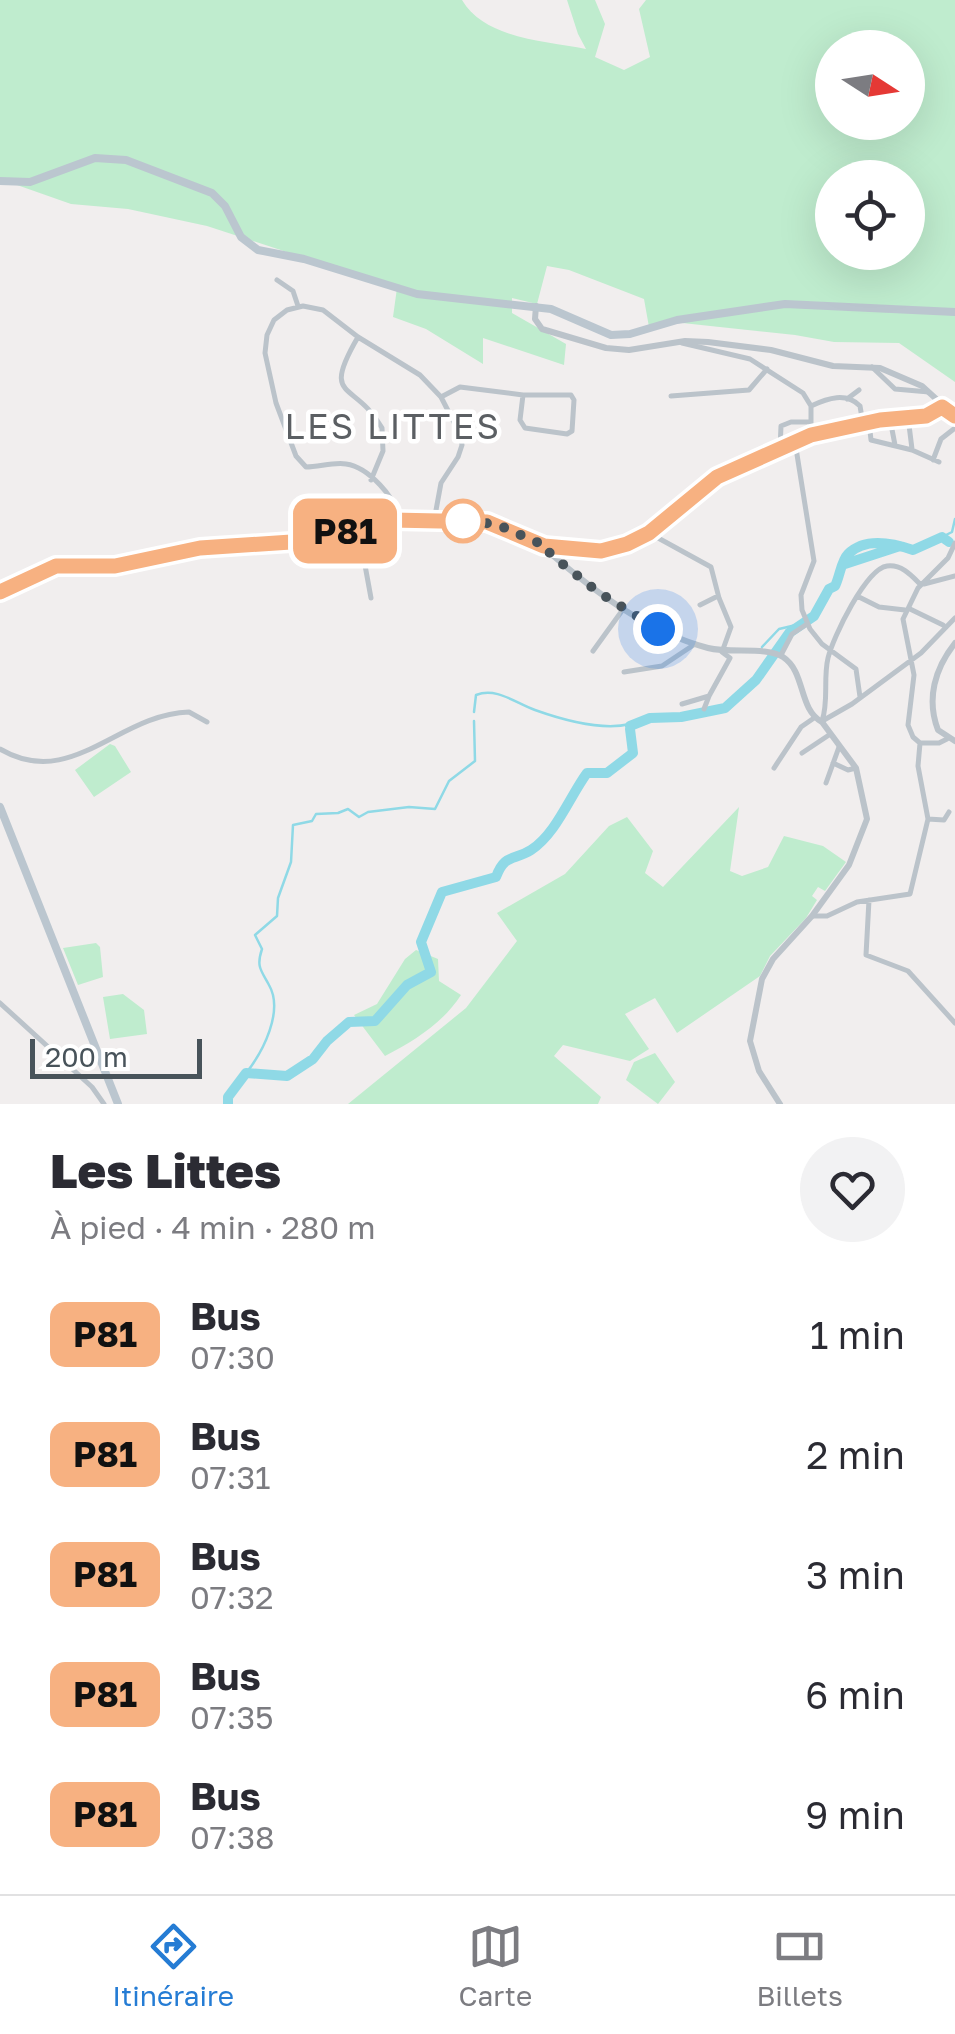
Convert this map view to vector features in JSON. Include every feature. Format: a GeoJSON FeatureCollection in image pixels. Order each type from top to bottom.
{"type":"FeatureCollection","features":[{"type":"Feature","properties":{"kind":"main road"},"geometry":{"type":"LineString","coordinates":[[0,181],[30,182],[94,158],[120,158],[212,193],[225,206],[241,237],[258,250],[304,259],[417,294],[536,306],[567,314],[603,334],[620,336],[677,320],[798,303],[955,312]]}},
{"type":"Feature","properties":{"kind":"main road"},"geometry":{"type":"LineString","coordinates":[[0,807],[118,1104]]}},
{"type":"Feature","properties":{"kind":"street"},"geometry":{"type":"LineString","coordinates":[[276,280],[293,292],[298,306]]}},
{"type":"Feature","properties":{"kind":"street"},"geometry":{"type":"LineString","coordinates":[[398,520],[390,497],[348,464],[303,466],[276,404],[266,340],[278,316],[298,306],[323,310],[420,375],[441,398],[462,445],[441,483],[434,520]]}},
{"type":"Feature","properties":{"kind":"street"},"geometry":{"type":"LineString","coordinates":[[536,306],[535,319],[542,330],[606,348],[632,350],[679,342],[756,348],[833,366],[872,368],[920,384],[955,416]]}},
{"type":"Feature","properties":{"kind":"street"},"geometry":{"type":"LineString","coordinates":[[358,337],[341,366],[340,377],[345,388],[382,428],[384,447],[371,480]]}},
{"type":"Feature","properties":{"kind":"street"},"geometry":{"type":"LineString","coordinates":[[679,342],[747,358],[803,393],[812,406],[811,435]]}},
{"type":"Feature","properties":{"kind":"street"},"geometry":{"type":"LineString","coordinates":[[872,368],[894,389],[929,392]]}},
{"type":"Feature","properties":{"kind":"street"},"geometry":{"type":"LineString","coordinates":[[670,396],[749,390],[767,369]]}},
{"type":"Feature","properties":{"kind":"street"},"geometry":{"type":"LineString","coordinates":[[441,398],[460,387],[524,395],[571,395],[572,431],[567,434],[525,428],[520,420],[524,395]]}},
{"type":"Feature","properties":{"kind":"street"},"geometry":{"type":"LineString","coordinates":[[847,398],[859,390]]}},
{"type":"Feature","properties":{"kind":"street"},"geometry":{"type":"LineString","coordinates":[[812,406],[847,398],[860,406],[871,440],[912,450],[936,461],[941,439],[955,428]]}},
{"type":"Feature","properties":{"kind":"street"},"geometry":{"type":"LineString","coordinates":[[0,592],[56,566],[115,566],[200,548],[313,540],[398,520],[496,524],[548,547],[601,551],[649,533],[710,482],[794,442],[866,423],[931,414],[942,407]]}},
{"type":"Feature","properties":{"kind":"street"},"geometry":{"type":"LineString","coordinates":[[908,418],[912,450]]}},
{"type":"Feature","properties":{"kind":"street"},"geometry":{"type":"LineString","coordinates":[[890,419],[896,447]]}},
{"type":"Feature","properties":{"kind":"street"},"geometry":{"type":"LineString","coordinates":[[780,449],[782,426],[811,422]]}},
{"type":"Feature","properties":{"kind":"street"},"geometry":{"type":"LineString","coordinates":[[794,442],[814,561],[802,595],[806,622],[830,652],[854,667],[860,697]]}},
{"type":"Feature","properties":{"kind":"street"},"geometry":{"type":"LineString","coordinates":[[358,528],[371,598]]}},
{"type":"Feature","properties":{"kind":"street"},"geometry":{"type":"LineString","coordinates":[[649,533],[711,567],[732,627],[722,652]]}},
{"type":"Feature","properties":{"kind":"street"},"geometry":{"type":"LineString","coordinates":[[951,741],[920,743],[913,737],[908,725],[914,675],[903,626],[921,585],[948,558],[955,543]]}},
{"type":"Feature","properties":{"kind":"street"},"geometry":{"type":"LineString","coordinates":[[548,547],[562,564],[670,636],[722,652],[776,654],[798,676],[818,720],[856,768],[867,812],[866,827],[850,865],[767,968],[752,1018],[749,1037],[754,1060],[780,1104]]}},
{"type":"Feature","properties":{"kind":"street"},"geometry":{"type":"LineString","coordinates":[[818,720],[830,652],[857,596],[873,574],[886,566],[904,570],[921,585]]}},
{"type":"Feature","properties":{"kind":"street"},"geometry":{"type":"LineString","coordinates":[[921,585],[955,576]]}},
{"type":"Feature","properties":{"kind":"street"},"geometry":{"type":"LineString","coordinates":[[700,605],[718,596]]}},
{"type":"Feature","properties":{"kind":"street"},"geometry":{"type":"LineString","coordinates":[[857,596],[879,607],[908,610],[944,626]]}},
{"type":"Feature","properties":{"kind":"street"},"geometry":{"type":"LineString","coordinates":[[593,651],[624,608]]}},
{"type":"Feature","properties":{"kind":"street"},"geometry":{"type":"LineString","coordinates":[[774,768],[801,727],[860,697],[922,653],[955,618]]}},
{"type":"Feature","properties":{"kind":"street"},"geometry":{"type":"LineString","coordinates":[[776,654],[806,622]]}},
{"type":"Feature","properties":{"kind":"street"},"geometry":{"type":"LineString","coordinates":[[951,741],[938,730],[931,698],[944,659],[955,642]]}},
{"type":"Feature","properties":{"kind":"street"},"geometry":{"type":"LineString","coordinates":[[624,672],[662,666],[695,644]]}},
{"type":"Feature","properties":{"kind":"street"},"geometry":{"type":"LineString","coordinates":[[722,652],[730,658]]}},
{"type":"Feature","properties":{"kind":"street"},"geometry":{"type":"LineString","coordinates":[[704,709],[730,658],[740,652]]}},
{"type":"Feature","properties":{"kind":"street"},"geometry":{"type":"LineString","coordinates":[[682,704],[709,696]]}},
{"type":"Feature","properties":{"kind":"street"},"geometry":{"type":"LineString","coordinates":[[0,749],[30,761],[58,762],[157,718],[190,712],[206,722]]}},
{"type":"Feature","properties":{"kind":"street"},"geometry":{"type":"LineString","coordinates":[[802,754],[829,735]]}},
{"type":"Feature","properties":{"kind":"street"},"geometry":{"type":"LineString","coordinates":[[812,916],[821,918],[857,902],[910,894],[928,819],[918,766],[920,743]]}},
{"type":"Feature","properties":{"kind":"street"},"geometry":{"type":"LineString","coordinates":[[826,783],[839,747]]}},
{"type":"Feature","properties":{"kind":"street"},"geometry":{"type":"LineString","coordinates":[[834,763],[848,770],[856,768]]}},
{"type":"Feature","properties":{"kind":"street"},"geometry":{"type":"LineString","coordinates":[[928,819],[944,820],[949,812]]}},
{"type":"Feature","properties":{"kind":"street"},"geometry":{"type":"LineString","coordinates":[[870,900],[866,956],[908,971],[955,1023]]}},
{"type":"Feature","properties":{"kind":"street"},"geometry":{"type":"LineString","coordinates":[[0,1003],[92,1086],[104,1104]]}},
{"type":"Feature","properties":{"kind":"green space"},"geometry":{"type":"Polygon","coordinates":[[[0,0],[462,0],[472,13],[501,31],[586,49],[567,0],[595,0],[605,24],[595,57],[624,70],[650,57],[639,9],[646,0],[955,0],[955,382],[899,343],[834,342],[673,322],[649,327],[644,299],[569,270],[547,266],[537,304],[512,298],[512,313],[566,344],[564,365],[483,338],[483,364],[426,329],[393,317],[397,288],[207,226],[128,209],[71,204],[0,179],[0,0]]]}},
{"type":"Feature","properties":{"kind":"green space"},"geometry":{"type":"Polygon","coordinates":[[[110,744],[131,772],[94,797],[75,770],[110,744]]]}},
{"type":"Feature","properties":{"kind":"green space"},"geometry":{"type":"Polygon","coordinates":[[[739,807],[730,871],[742,876],[768,867],[784,836],[823,846],[846,862],[825,891],[818,887],[812,896],[817,900],[806,918],[770,956],[760,976],[677,1033],[655,998],[625,1014],[649,1049],[630,1061],[563,1045],[554,1056],[601,1097],[598,1104],[348,1104],[466,1008],[517,941],[497,913],[565,874],[609,826],[627,817],[653,851],[645,873],[663,887],[739,807]]]}},
{"type":"Feature","properties":{"kind":"green space"},"geometry":{"type":"Polygon","coordinates":[[[96,943],[100,947],[103,977],[78,985],[63,948],[96,943]]]}},
{"type":"Feature","properties":{"kind":"green space"},"geometry":{"type":"Polygon","coordinates":[[[416,950],[438,959],[439,981],[461,995],[427,1030],[385,1056],[354,1015],[377,1004],[405,959],[416,950]]]}},
{"type":"Feature","properties":{"kind":"green space"},"geometry":{"type":"Polygon","coordinates":[[[123,994],[144,1010],[147,1034],[110,1039],[103,997],[123,994]]]}},
{"type":"Feature","properties":{"kind":"green space"},"geometry":{"type":"Polygon","coordinates":[[[655,1053],[675,1082],[658,1104],[626,1080],[634,1062],[655,1053]]]}},
{"type":"Feature","properties":{"kind":"waterway"},"geometry":{"type":"LineString","coordinates":[[942,537],[952,532],[955,519]]}},
{"type":"Feature","properties":{"kind":"waterway"},"geometry":{"type":"LineString","coordinates":[[630,726],[650,718],[681,717],[725,708],[756,680],[789,633],[814,616],[829,589],[835,586],[846,557],[855,549],[879,543],[913,550],[942,537],[949,542]]}},
{"type":"Feature","properties":{"kind":"waterway"},"geometry":{"type":"LineString","coordinates":[[845,564],[900,546]]}},
{"type":"Feature","properties":{"kind":"waterway"},"geometry":{"type":"LineString","coordinates":[[762,647],[779,629],[796,625]]}},
{"type":"Feature","properties":{"kind":"waterway"},"geometry":{"type":"LineString","coordinates":[[474,712],[476,695],[491,693],[570,721],[607,726],[630,724]]}},
{"type":"Feature","properties":{"kind":"waterway"},"geometry":{"type":"LineString","coordinates":[[246,1073],[265,1043],[274,1007],[273,995],[260,968],[262,949],[255,935],[277,916],[278,898],[291,862],[293,825],[312,821],[316,814],[348,809],[359,817],[368,812],[409,807],[435,809],[449,781],[475,761],[474,721]]}},
{"type":"Feature","properties":{"kind":"waterway"},"geometry":{"type":"LineString","coordinates":[[228,1104],[228,1097],[246,1073],[287,1076],[313,1059],[349,1022],[375,1021],[407,985],[431,972],[421,942],[442,892],[496,877],[507,861],[540,843],[587,773],[607,773],[633,753],[630,729]]}},
{"type":"Feature","properties":{"kind":"bus line","name":"P81"},"geometry":{"type":"LineString","coordinates":[[0,592],[56,566],[115,566],[200,548],[306,541],[392,520],[487,522],[544,546],[601,551],[649,533],[717,477],[811,435],[880,420],[926,416],[942,407],[955,416]]}},
{"type":"Feature","properties":{"kind":"district","name":"LES LITTES"},"geometry":{"type":"Point","coordinates":[393,426]}},
{"type":"Feature","properties":{"kind":"route"},"geometry":{"type":"LineString","coordinates":[[463,521],[457,521],[496,524],[548,547],[550,554],[587,584],[658,629]]}}]}
